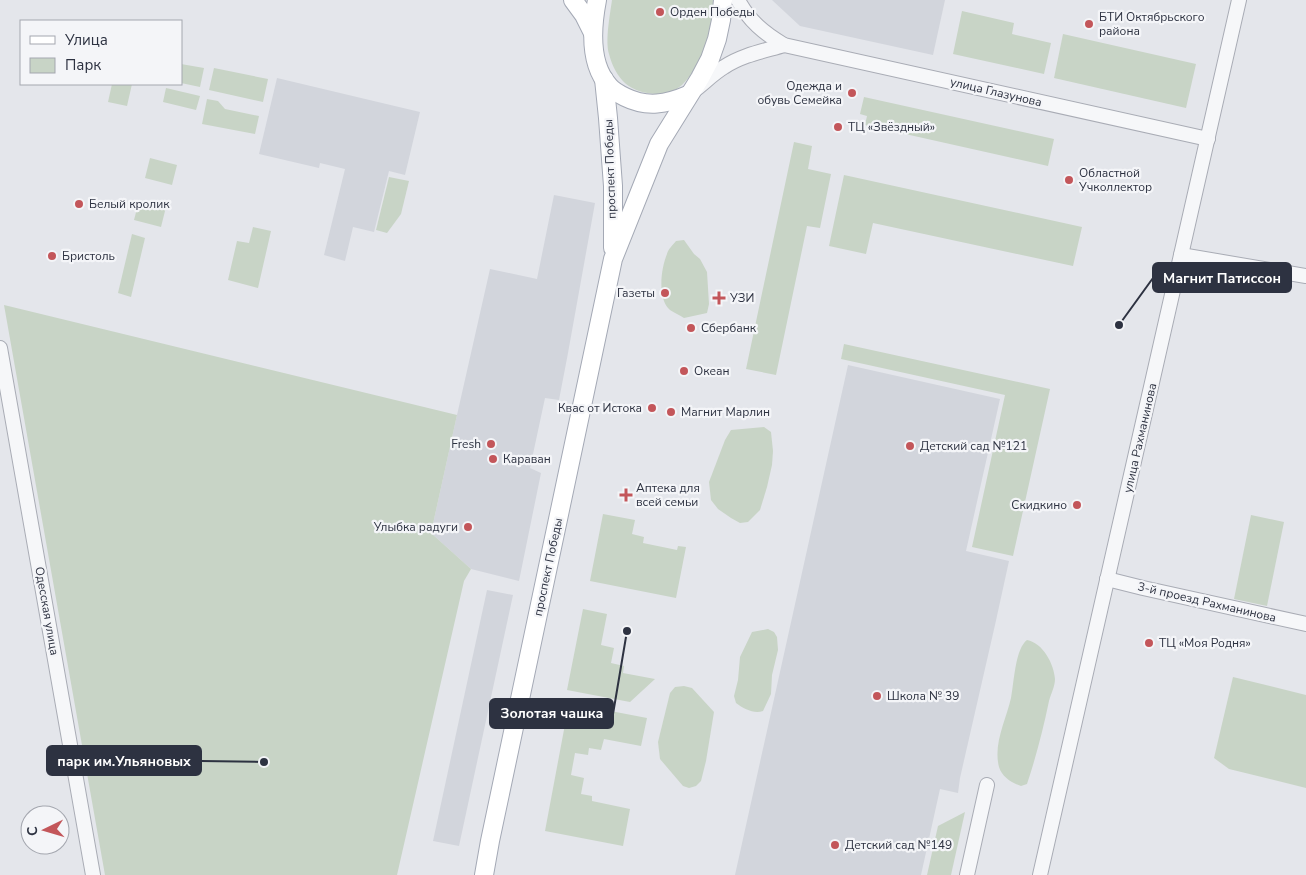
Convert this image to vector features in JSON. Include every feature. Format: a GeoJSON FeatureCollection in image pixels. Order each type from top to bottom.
{"type":"FeatureCollection","features":[{"type":"Feature","properties":{"kind":"main road"},"geometry":{"type":"LineString","coordinates":[[573,0],[584,15],[593,33]]}},
{"type":"Feature","properties":{"kind":"main road"},"geometry":{"type":"LineString","coordinates":[[597,0],[593,33],[595,55],[598,68],[610,87],[636,102],[642,103],[659,104],[673,102],[688,95]]}},
{"type":"Feature","properties":{"kind":"main road","name":"проспект Победы"},"geometry":{"type":"LineString","coordinates":[[484,875],[613,259],[658,144],[710,59],[717,39],[723,0]]}},
{"type":"Feature","properties":{"kind":"main road","name":"проспект Победы"},"geometry":{"type":"LineString","coordinates":[[604,79],[613,186],[613,259]]}},
{"type":"Feature","properties":{"kind":"street","name":"улица Глазунова"},"geometry":{"type":"LineString","coordinates":[[738,0],[744,12],[764,32],[784,45],[1208,139]]}},
{"type":"Feature","properties":{"kind":"street","name":"улица Рахманинова"},"geometry":{"type":"LineString","coordinates":[[1040,875],[1239,0]]}},
{"type":"Feature","properties":{"kind":"street","name":"улица Глазунова"},"geometry":{"type":"LineString","coordinates":[[688,95],[724,67],[748,55],[784,45]]}},
{"type":"Feature","properties":{"kind":"street"},"geometry":{"type":"LineString","coordinates":[[1181,254],[1306,276]]}},
{"type":"Feature","properties":{"kind":"street","name":"Одесская улица"},"geometry":{"type":"LineString","coordinates":[[0,348],[93,875]]}},
{"type":"Feature","properties":{"kind":"street","name":"3-й проезд Рахманинова"},"geometry":{"type":"LineString","coordinates":[[1107,579],[1306,624]]}},
{"type":"Feature","properties":{"kind":"street"},"geometry":{"type":"LineString","coordinates":[[967,875],[987,784]]}},
{"type":"Feature","properties":{"kind":"shaded area"},"geometry":{"type":"Polygon","coordinates":[[[772,0],[945,0],[933,55],[800,26],[772,0]]]}},
{"type":"Feature","properties":{"kind":"shaded area"},"geometry":{"type":"Polygon","coordinates":[[[277,78],[420,112],[405,175],[389,171],[374,232],[353,227],[345,261],[324,255],[345,169],[320,163],[319,168],[259,154],[277,78]]]}},
{"type":"Feature","properties":{"kind":"shaded area"},"geometry":{"type":"Polygon","coordinates":[[[554,195],[595,203],[559,400],[545,398],[530,468],[541,473],[519,581],[471,569],[431,533],[490,269],[537,279],[554,195]]]}},
{"type":"Feature","properties":{"kind":"shaded area"},"geometry":{"type":"Polygon","coordinates":[[[848,365],[1000,399],[966,551],[1009,561],[958,793],[940,789],[921,875],[735,875],[848,365]]]}},
{"type":"Feature","properties":{"kind":"shaded area"},"geometry":{"type":"Polygon","coordinates":[[[487,590],[513,595],[459,846],[433,841],[487,590]]]}},
{"type":"Feature","properties":{"kind":"green space"},"geometry":{"type":"Polygon","coordinates":[[[612,0],[714,0],[709,34],[701,57],[682,85],[667,93],[647,93],[632,88],[620,78],[612,63],[608,48],[608,27],[612,0]]]}},
{"type":"Feature","properties":{"kind":"green space"},"geometry":{"type":"Polygon","coordinates":[[[962,11],[1014,23],[1012,34],[1051,43],[1044,74],[953,54],[962,11]]]}},
{"type":"Feature","properties":{"kind":"green space"},"geometry":{"type":"Polygon","coordinates":[[[1063,34],[1196,64],[1186,108],[1054,78],[1063,34]]]}},
{"type":"Feature","properties":{"kind":"green space"},"geometry":{"type":"Polygon","coordinates":[[[182,64],[204,68],[200,87],[182,83],[182,64]]]}},
{"type":"Feature","properties":{"kind":"green space"},"geometry":{"type":"Polygon","coordinates":[[[214,68],[268,79],[263,102],[209,90],[214,68]]]}},
{"type":"Feature","properties":{"kind":"green space"},"geometry":{"type":"Polygon","coordinates":[[[112,85],[132,85],[127,106],[108,102],[112,85]]]}},
{"type":"Feature","properties":{"kind":"green space"},"geometry":{"type":"Polygon","coordinates":[[[166,88],[200,96],[196,110],[163,102],[166,88]]]}},
{"type":"Feature","properties":{"kind":"green space"},"geometry":{"type":"Polygon","coordinates":[[[864,97],[1054,139],[1048,166],[865,125],[867,116],[860,114],[864,97]]]}},
{"type":"Feature","properties":{"kind":"green space"},"geometry":{"type":"Polygon","coordinates":[[[207,99],[218,101],[225,109],[259,116],[255,134],[202,124],[207,99]]]}},
{"type":"Feature","properties":{"kind":"green space"},"geometry":{"type":"Polygon","coordinates":[[[794,142],[812,146],[808,169],[831,174],[820,228],[807,226],[776,375],[746,369],[794,142]]]}},
{"type":"Feature","properties":{"kind":"green space"},"geometry":{"type":"Polygon","coordinates":[[[150,158],[177,165],[172,185],[145,178],[150,158]]]}},
{"type":"Feature","properties":{"kind":"green space"},"geometry":{"type":"Polygon","coordinates":[[[844,175],[1082,227],[1073,266],[873,223],[866,254],[829,246],[844,175]]]}},
{"type":"Feature","properties":{"kind":"green space"},"geometry":{"type":"Polygon","coordinates":[[[389,177],[409,181],[401,214],[387,233],[376,230],[389,177]]]}},
{"type":"Feature","properties":{"kind":"green space"},"geometry":{"type":"Polygon","coordinates":[[[139,201],[166,207],[161,227],[134,220],[139,201]]]}},
{"type":"Feature","properties":{"kind":"green space"},"geometry":{"type":"Polygon","coordinates":[[[253,227],[271,231],[258,288],[228,280],[237,241],[249,243],[253,227]]]}},
{"type":"Feature","properties":{"kind":"green space"},"geometry":{"type":"Polygon","coordinates":[[[132,234],[145,238],[131,297],[118,293],[132,234]]]}},
{"type":"Feature","properties":{"kind":"green space"},"geometry":{"type":"Polygon","coordinates":[[[684,240],[700,259],[707,272],[709,304],[707,313],[684,318],[670,310],[666,305],[663,299],[661,283],[668,250],[676,241],[684,240]]]}},
{"type":"Feature","properties":{"kind":"green space"},"geometry":{"type":"Polygon","coordinates":[[[4,305],[457,415],[431,533],[471,569],[464,581],[397,875],[105,875],[4,305]]]}},
{"type":"Feature","properties":{"kind":"green space"},"geometry":{"type":"Polygon","coordinates":[[[844,344],[1050,389],[1013,556],[972,547],[1005,395],[841,359],[844,344]]]}},
{"type":"Feature","properties":{"kind":"green space"},"geometry":{"type":"Polygon","coordinates":[[[764,427],[771,432],[773,451],[767,487],[760,510],[748,522],[740,523],[718,509],[711,500],[709,482],[725,440],[731,430],[764,427]]]}},
{"type":"Feature","properties":{"kind":"green space"},"geometry":{"type":"Polygon","coordinates":[[[603,514],[635,520],[632,534],[644,537],[643,543],[677,550],[678,546],[686,547],[676,598],[590,581],[603,514]]]}},
{"type":"Feature","properties":{"kind":"green space"},"geometry":{"type":"Polygon","coordinates":[[[1251,515],[1284,522],[1267,606],[1234,599],[1251,515]]]}},
{"type":"Feature","properties":{"kind":"green space"},"geometry":{"type":"Polygon","coordinates":[[[583,609],[607,614],[601,645],[614,648],[611,663],[624,666],[623,673],[655,679],[630,702],[567,690],[583,609]]]}},
{"type":"Feature","properties":{"kind":"green space"},"geometry":{"type":"Polygon","coordinates":[[[768,629],[774,632],[777,637],[778,650],[772,675],[771,694],[763,711],[760,712],[746,709],[736,703],[734,696],[738,680],[740,657],[752,632],[768,629]]]}},
{"type":"Feature","properties":{"kind":"green space"},"geometry":{"type":"Polygon","coordinates":[[[1027,640],[1038,645],[1047,655],[1055,679],[1027,784],[1021,786],[1002,774],[999,767],[998,750],[1011,698],[1017,658],[1023,644],[1027,640]]]}},
{"type":"Feature","properties":{"kind":"green space"},"geometry":{"type":"Polygon","coordinates":[[[1233,677],[1306,695],[1306,788],[1229,769],[1214,758],[1233,677]]]}},
{"type":"Feature","properties":{"kind":"green space"},"geometry":{"type":"Polygon","coordinates":[[[684,686],[692,688],[714,712],[701,781],[696,786],[689,788],[683,786],[660,759],[658,742],[670,693],[675,687],[684,686]]]}},
{"type":"Feature","properties":{"kind":"green space"},"geometry":{"type":"Polygon","coordinates":[[[569,703],[647,718],[641,746],[604,739],[601,750],[589,748],[588,755],[575,753],[571,775],[584,778],[581,794],[592,796],[592,801],[630,809],[623,846],[545,831],[569,703]]]}},
{"type":"Feature","properties":{"kind":"green space"},"geometry":{"type":"Polygon","coordinates":[[[965,812],[951,875],[927,875],[938,826],[965,812]]]}},
{"type":"Feature","properties":{"kind":"place","name":"Орден Победы"},"geometry":{"type":"Point","coordinates":[660,12]}},
{"type":"Feature","properties":{"kind":"place","name":"БТИ Октябрьского района"},"geometry":{"type":"Point","coordinates":[1089,24]}},
{"type":"Feature","properties":{"kind":"place","name":"Одежда и обувь Семейка"},"geometry":{"type":"Point","coordinates":[852,93]}},
{"type":"Feature","properties":{"kind":"place","name":"ТЦ «Звёздный»"},"geometry":{"type":"Point","coordinates":[838,127]}},
{"type":"Feature","properties":{"kind":"place","name":"Областной Учколлектор"},"geometry":{"type":"Point","coordinates":[1069,180]}},
{"type":"Feature","properties":{"kind":"place","name":"Белый кролик"},"geometry":{"type":"Point","coordinates":[79,204]}},
{"type":"Feature","properties":{"kind":"place","name":"Бристоль"},"geometry":{"type":"Point","coordinates":[52,256]}},
{"type":"Feature","properties":{"kind":"place","name":"Газеты"},"geometry":{"type":"Point","coordinates":[665,293]}},
{"type":"Feature","properties":{"kind":"place","name":"УЗИ"},"geometry":{"type":"Point","coordinates":[719,298]}},
{"type":"Feature","properties":{"kind":"place","name":"Магнит Патиссон"},"geometry":{"type":"Point","coordinates":[1119,325]}},
{"type":"Feature","properties":{"kind":"place","name":"Сбербанк"},"geometry":{"type":"Point","coordinates":[691,328]}},
{"type":"Feature","properties":{"kind":"place","name":"Океан"},"geometry":{"type":"Point","coordinates":[684,371]}},
{"type":"Feature","properties":{"kind":"place","name":"Квас от Истока"},"geometry":{"type":"Point","coordinates":[652,408]}},
{"type":"Feature","properties":{"kind":"place","name":"Магнит Марлин"},"geometry":{"type":"Point","coordinates":[671,412]}},
{"type":"Feature","properties":{"kind":"place","name":"Fresh"},"geometry":{"type":"Point","coordinates":[491,444]}},
{"type":"Feature","properties":{"kind":"place","name":"Детский сад №121"},"geometry":{"type":"Point","coordinates":[910,446]}},
{"type":"Feature","properties":{"kind":"place","name":"Караван"},"geometry":{"type":"Point","coordinates":[493,459]}},
{"type":"Feature","properties":{"kind":"place","name":"Аптека для всей семьи"},"geometry":{"type":"Point","coordinates":[626,495]}},
{"type":"Feature","properties":{"kind":"place","name":"Скидкино"},"geometry":{"type":"Point","coordinates":[1077,505]}},
{"type":"Feature","properties":{"kind":"place","name":"Улыбка радуги"},"geometry":{"type":"Point","coordinates":[468,527]}},
{"type":"Feature","properties":{"kind":"place","name":"Золотая чашка"},"geometry":{"type":"Point","coordinates":[627,631]}},
{"type":"Feature","properties":{"kind":"place","name":"ТЦ «Моя Родня»"},"geometry":{"type":"Point","coordinates":[1149,643]}},
{"type":"Feature","properties":{"kind":"place","name":"Школа № 39"},"geometry":{"type":"Point","coordinates":[877,696]}},
{"type":"Feature","properties":{"kind":"place","name":"парк им.Ульяновых"},"geometry":{"type":"Point","coordinates":[264,762]}},
{"type":"Feature","properties":{"kind":"place","name":"Детский сад №149"},"geometry":{"type":"Point","coordinates":[835,845]}}]}
